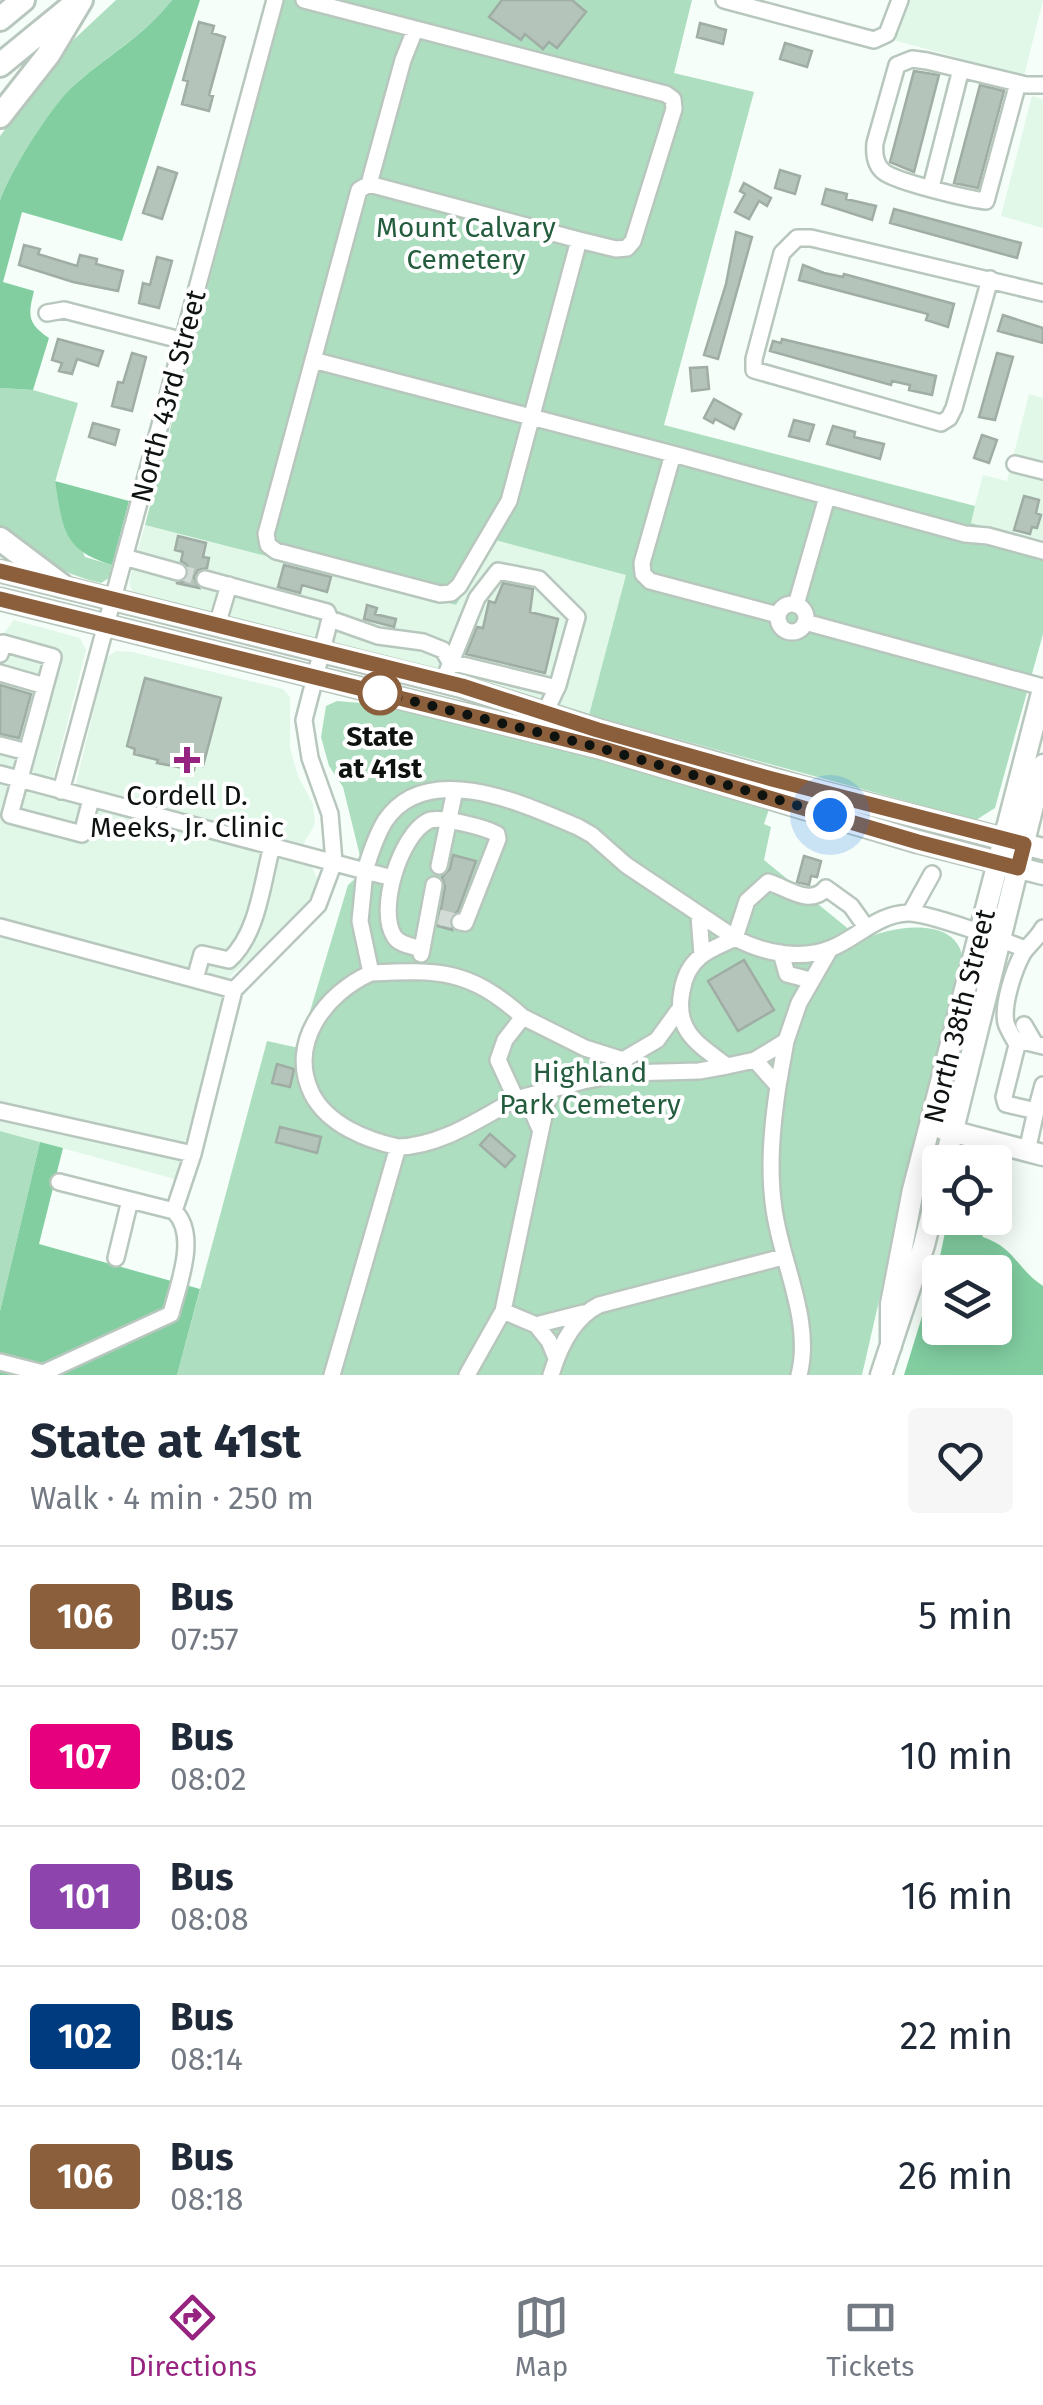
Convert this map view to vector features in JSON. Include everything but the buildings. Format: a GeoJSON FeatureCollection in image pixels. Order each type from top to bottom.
{"type":"FeatureCollection","features":[{"type":"Feature","properties":{"kind":"highway"},"geometry":{"type":"LineString","coordinates":[[0,18],[23,0]]}},
{"type":"Feature","properties":{"kind":"highway"},"geometry":{"type":"LineString","coordinates":[[0,65],[80,0]]}},
{"type":"Feature","properties":{"kind":"highway"},"geometry":{"type":"LineString","coordinates":[[0,116],[48,54],[80,0]]}},
{"type":"Feature","properties":{"kind":"highway"},"geometry":{"type":"LineString","coordinates":[[0,539],[61,585]]}},
{"type":"Feature","properties":{"kind":"main road"},"geometry":{"type":"LineString","coordinates":[[0,571],[321,652],[447,672],[535,710],[806,788],[1023,844]]}},
{"type":"Feature","properties":{"kind":"main road"},"geometry":{"type":"LineString","coordinates":[[0,599],[597,747],[1043,874]]}},
{"type":"Feature","properties":{"kind":"main road","name":"North 38th Street"},"geometry":{"type":"LineString","coordinates":[[1023,844],[1043,688]]}},
{"type":"Feature","properties":{"kind":"main road","name":"North 38th Street"},"geometry":{"type":"LineString","coordinates":[[891,1346],[896,1270],[979,933],[1008,865],[1023,844],[1043,769]]}},
{"type":"Feature","properties":{"kind":"main road","name":"North 38th Street"},"geometry":{"type":"LineString","coordinates":[[949,1145],[1002,940],[1008,865]]}},
{"type":"Feature","properties":{"kind":"main road"},"geometry":{"type":"LineString","coordinates":[[931,1126],[1035,1153]]}},
{"type":"Feature","properties":{"kind":"main road","name":"North 38th Street"},"geometry":{"type":"LineString","coordinates":[[881,1375],[926,1235]]}},
{"type":"Feature","properties":{"kind":"street","name":"North 43rd Street"},"geometry":{"type":"LineString","coordinates":[[61,791],[275,0]]}},
{"type":"Feature","properties":{"kind":"street"},"geometry":{"type":"LineString","coordinates":[[304,0],[666,94],[673,99],[664,147],[654,165],[633,241],[627,248],[579,240],[369,184]]}},
{"type":"Feature","properties":{"kind":"street"},"geometry":{"type":"LineString","coordinates":[[724,0],[874,40],[887,34],[900,0]]}},
{"type":"Feature","properties":{"kind":"street"},"geometry":{"type":"LineString","coordinates":[[415,30],[369,184],[359,190],[266,534],[268,545],[440,594],[460,586],[504,512],[579,240]]}},
{"type":"Feature","properties":{"kind":"street"},"geometry":{"type":"LineString","coordinates":[[1018,83],[986,201],[884,172],[874,154],[875,143],[897,64],[912,59],[1043,86]]}},
{"type":"Feature","properties":{"kind":"street"},"geometry":{"type":"LineString","coordinates":[[932,187],[961,69]]}},
{"type":"Feature","properties":{"kind":"street"},"geometry":{"type":"LineString","coordinates":[[990,279],[954,408],[946,421],[940,423],[754,370],[782,253],[798,238],[811,238],[990,279],[1043,294]]}},
{"type":"Feature","properties":{"kind":"street"},"geometry":{"type":"LineString","coordinates":[[47,313],[64,310],[184,341]]}},
{"type":"Feature","properties":{"kind":"street"},"geometry":{"type":"LineString","coordinates":[[313,360],[965,534],[1043,551]]}},
{"type":"Feature","properties":{"kind":"street"},"geometry":{"type":"LineString","coordinates":[[673,454],[642,574],[650,580],[778,615]]}},
{"type":"Feature","properties":{"kind":"street"},"geometry":{"type":"LineString","coordinates":[[1016,464],[1043,471]]}},
{"type":"Feature","properties":{"kind":"street"},"geometry":{"type":"LineString","coordinates":[[796,605],[827,497]]}},
{"type":"Feature","properties":{"kind":"street"},"geometry":{"type":"LineString","coordinates":[[124,557],[178,572]]}},
{"type":"Feature","properties":{"kind":"street"},"geometry":{"type":"LineString","coordinates":[[447,672],[477,598],[498,572],[539,580],[576,617],[556,688],[535,710]]}},
{"type":"Feature","properties":{"kind":"street"},"geometry":{"type":"LineString","coordinates":[[174,1211],[194,1154],[234,990],[318,905],[334,862],[330,814],[310,758],[304,720],[330,619],[327,612],[205,579]]}},
{"type":"Feature","properties":{"kind":"street"},"geometry":{"type":"LineString","coordinates":[[218,625],[229,585]]}},
{"type":"Feature","properties":{"kind":"street"},"geometry":{"type":"LineString","coordinates":[[787,605],[796,605],[805,614],[805,622],[800,630],[790,632],[780,624],[778,615],[787,605]]}},
{"type":"Feature","properties":{"kind":"street"},"geometry":{"type":"LineString","coordinates":[[330,619],[378,636],[443,650],[447,672]]}},
{"type":"Feature","properties":{"kind":"street"},"geometry":{"type":"LineString","coordinates":[[805,622],[1043,688]]}},
{"type":"Feature","properties":{"kind":"street"},"geometry":{"type":"LineString","coordinates":[[0,654],[3,643],[53,657],[10,815],[82,834],[90,799]]}},
{"type":"Feature","properties":{"kind":"street"},"geometry":{"type":"LineString","coordinates":[[447,672],[556,688]]}},
{"type":"Feature","properties":{"kind":"street"},"geometry":{"type":"LineString","coordinates":[[0,673],[45,686]]}},
{"type":"Feature","properties":{"kind":"street"},"geometry":{"type":"LineString","coordinates":[[530,682],[535,710]]}},
{"type":"Feature","properties":{"kind":"street"},"geometry":{"type":"LineString","coordinates":[[0,744],[27,752]]}},
{"type":"Feature","properties":{"kind":"street"},"geometry":{"type":"LineString","coordinates":[[0,774],[393,878]]}},
{"type":"Feature","properties":{"kind":"street"},"geometry":{"type":"LineString","coordinates":[[439,866],[455,790]]}},
{"type":"Feature","properties":{"kind":"street"},"geometry":{"type":"LineString","coordinates":[[371,973],[360,921],[364,871],[376,839],[393,812],[416,797],[455,790],[498,796],[578,827],[626,866],[752,948],[780,953],[830,949]]}},
{"type":"Feature","properties":{"kind":"street"},"geometry":{"type":"LineString","coordinates":[[422,949],[396,941],[391,933],[389,908],[393,878],[405,846],[426,821],[448,821],[497,834],[498,839],[479,870],[472,910],[465,923],[460,922]]}},
{"type":"Feature","properties":{"kind":"street"},"geometry":{"type":"LineString","coordinates":[[195,980],[202,954],[229,960],[241,949],[272,846]]}},
{"type":"Feature","properties":{"kind":"street"},"geometry":{"type":"LineString","coordinates":[[911,912],[932,874]]}},
{"type":"Feature","properties":{"kind":"street"},"geometry":{"type":"LineString","coordinates":[[786,1041],[755,1060],[699,1071],[625,1066],[524,1017],[476,982],[420,971],[371,973],[340,991],[314,1022],[307,1039],[308,1075],[312,1093],[338,1122],[398,1146],[417,1146],[438,1140],[516,1099],[625,1066],[658,1040],[678,1011],[684,980],[702,954],[735,938],[747,900],[768,882],[809,898],[820,896],[826,888],[851,906],[866,927]]}},
{"type":"Feature","properties":{"kind":"street"},"geometry":{"type":"LineString","coordinates":[[420,971],[422,949],[434,916],[434,884]]}},
{"type":"Feature","properties":{"kind":"street"},"geometry":{"type":"LineString","coordinates":[[799,1375],[803,1342],[783,1257],[770,1165],[786,1041],[810,980],[830,949],[866,927],[911,912],[1025,949]]}},
{"type":"Feature","properties":{"kind":"street"},"geometry":{"type":"LineString","coordinates":[[699,916],[702,954]]}},
{"type":"Feature","properties":{"kind":"street"},"geometry":{"type":"LineString","coordinates":[[0,927],[234,990]]}},
{"type":"Feature","properties":{"kind":"street"},"geometry":{"type":"LineString","coordinates":[[1039,1045],[1019,1028],[1008,1003],[1025,949],[1043,928]]}},
{"type":"Feature","properties":{"kind":"street"},"geometry":{"type":"LineString","coordinates":[[780,953],[787,974],[810,980]]}},
{"type":"Feature","properties":{"kind":"street"},"geometry":{"type":"LineString","coordinates":[[678,1011],[698,1044],[726,1066]]}},
{"type":"Feature","properties":{"kind":"street"},"geometry":{"type":"LineString","coordinates":[[524,1017],[505,1040],[498,1060],[516,1099],[533,1113],[540,1127]]}},
{"type":"Feature","properties":{"kind":"street"},"geometry":{"type":"LineString","coordinates":[[1019,1028],[1004,1097],[1006,1104],[1036,1111]]}},
{"type":"Feature","properties":{"kind":"street"},"geometry":{"type":"LineString","coordinates":[[755,1060],[778,1086]]}},
{"type":"Feature","properties":{"kind":"street"},"geometry":{"type":"LineString","coordinates":[[1035,1153],[1036,1111],[1043,1085]]}},
{"type":"Feature","properties":{"kind":"street"},"geometry":{"type":"LineString","coordinates":[[467,1375],[503,1311],[549,1092]]}},
{"type":"Feature","properties":{"kind":"street"},"geometry":{"type":"LineString","coordinates":[[0,1111],[194,1154]]}},
{"type":"Feature","properties":{"kind":"street"},"geometry":{"type":"LineString","coordinates":[[332,1375],[398,1146]]}},
{"type":"Feature","properties":{"kind":"street"},"geometry":{"type":"LineString","coordinates":[[0,1362],[42,1373],[171,1314],[186,1237],[184,1223],[174,1211],[60,1182]]}},
{"type":"Feature","properties":{"kind":"street"},"geometry":{"type":"LineString","coordinates":[[116,1258],[130,1200]]}},
{"type":"Feature","properties":{"kind":"street"},"geometry":{"type":"LineString","coordinates":[[536,1325],[783,1257]]}},
{"type":"Feature","properties":{"kind":"street"},"geometry":{"type":"LineString","coordinates":[[503,1311],[536,1325],[550,1341],[556,1358]]}},
{"type":"Feature","properties":{"kind":"street"},"geometry":{"type":"LineString","coordinates":[[550,1375],[582,1313]]}},
{"type":"Feature","properties":{"kind":"shaded area"},"geometry":{"type":"Polygon","coordinates":[[[904,0],[1043,0],[1024,76],[890,39],[904,0]]]}},
{"type":"Feature","properties":{"kind":"shaded area"},"geometry":{"type":"Polygon","coordinates":[[[1032,96],[1043,99],[1043,228],[1001,216],[1032,96]]]}},
{"type":"Feature","properties":{"kind":"shaded area"},"geometry":{"type":"Polygon","coordinates":[[[1029,394],[1043,398],[1043,544],[970,523],[983,475],[1007,481],[1029,394]]]}},
{"type":"Feature","properties":{"kind":"shaded area"},"geometry":{"type":"Polygon","coordinates":[[[145,525],[455,605],[495,540],[627,575],[589,715],[132,591],[129,582],[145,525]]]}},
{"type":"Feature","properties":{"kind":"shaded area"},"geometry":{"type":"Polygon","coordinates":[[[14,620],[80,638],[86,650],[53,779],[76,784],[106,658],[116,651],[283,689],[290,697],[290,748],[298,776],[313,804],[315,824],[303,845],[318,881],[312,899],[260,952],[231,975],[175,1179],[0,1131],[0,638],[14,620]]]}},
{"type":"Feature","properties":{"kind":"green space"},"geometry":{"type":"Polygon","coordinates":[[[116,0],[172,0],[62,97],[21,158],[0,201],[0,136],[68,45],[116,0]]]}},
{"type":"Feature","properties":{"kind":"green space"},"geometry":{"type":"Polygon","coordinates":[[[172,0],[200,0],[122,241],[22,212],[3,282],[34,291],[31,318],[49,338],[33,390],[0,388],[0,201],[5,189],[62,97],[148,26],[172,0]]]}},
{"type":"Feature","properties":{"kind":"green space","name":"Mount Calvary Cemetery"},"geometry":{"type":"Polygon","coordinates":[[[283,0],[692,0],[674,73],[754,92],[664,425],[975,506],[971,523],[1043,544],[1043,634],[995,808],[976,820],[589,715],[626,575],[495,540],[456,605],[145,525],[283,0]]]}},
{"type":"Feature","properties":{"kind":"green space"},"geometry":{"type":"Polygon","coordinates":[[[0,388],[33,390],[78,403],[55,482],[85,557],[112,565],[109,578],[101,583],[47,562],[0,527],[0,388]]]}},
{"type":"Feature","properties":{"kind":"green space"},"geometry":{"type":"Polygon","coordinates":[[[55,481],[129,501],[112,565],[74,544],[63,524],[55,481]]]}},
{"type":"Feature","properties":{"kind":"green space","name":"Highland Park Cemetery"},"geometry":{"type":"Polygon","coordinates":[[[337,701],[397,706],[770,806],[764,824],[771,827],[764,860],[862,940],[890,931],[922,928],[950,936],[959,947],[963,962],[862,1375],[177,1375],[267,1041],[299,1048],[348,885],[356,878],[361,860],[343,787],[329,766],[321,737],[326,706],[337,701]]]}},
{"type":"Feature","properties":{"kind":"green space"},"geometry":{"type":"Polygon","coordinates":[[[0,1131],[40,1142],[0,1311],[0,1131]]]}},
{"type":"Feature","properties":{"kind":"green space"},"geometry":{"type":"Polygon","coordinates":[[[40,1142],[63,1148],[39,1244],[200,1289],[177,1375],[0,1375],[0,1311],[40,1142]]]}},
{"type":"Feature","properties":{"kind":"green space"},"geometry":{"type":"Polygon","coordinates":[[[944,1235],[982,1235],[1009,1253],[940,1255],[944,1235]]]}},
{"type":"Feature","properties":{"kind":"green space"},"geometry":{"type":"Polygon","coordinates":[[[1012,1256],[1043,1286],[1043,1375],[904,1375],[922,1316],[922,1345],[1012,1345],[1012,1256]]]}},
{"type":"Feature","properties":{"kind":"tunnel"},"geometry":{"type":"LineString","coordinates":[[178,572],[205,579]]}},
{"type":"Feature","properties":{"kind":"tunnel"},"geometry":{"type":"LineString","coordinates":[[439,917],[460,922]]}},
{"type":"Feature","properties":{"kind":"bus line","name":"106"},"geometry":{"type":"LineString","coordinates":[[0,571],[462,686],[598,730],[772,779],[1024,844],[1018,868],[597,747],[0,599]]}},
{"type":"Feature","properties":{"kind":"place","name":"State at 41st"},"geometry":{"type":"Point","coordinates":[380,693]}},
{"type":"Feature","properties":{"kind":"place","name":"Cordell D. Meeks, Jr. Clinic"},"geometry":{"type":"Point","coordinates":[187,760]}},
{"type":"Feature","properties":{"kind":"route"},"geometry":{"type":"LineString","coordinates":[[380,693],[597,747],[830,815]]}}]}
